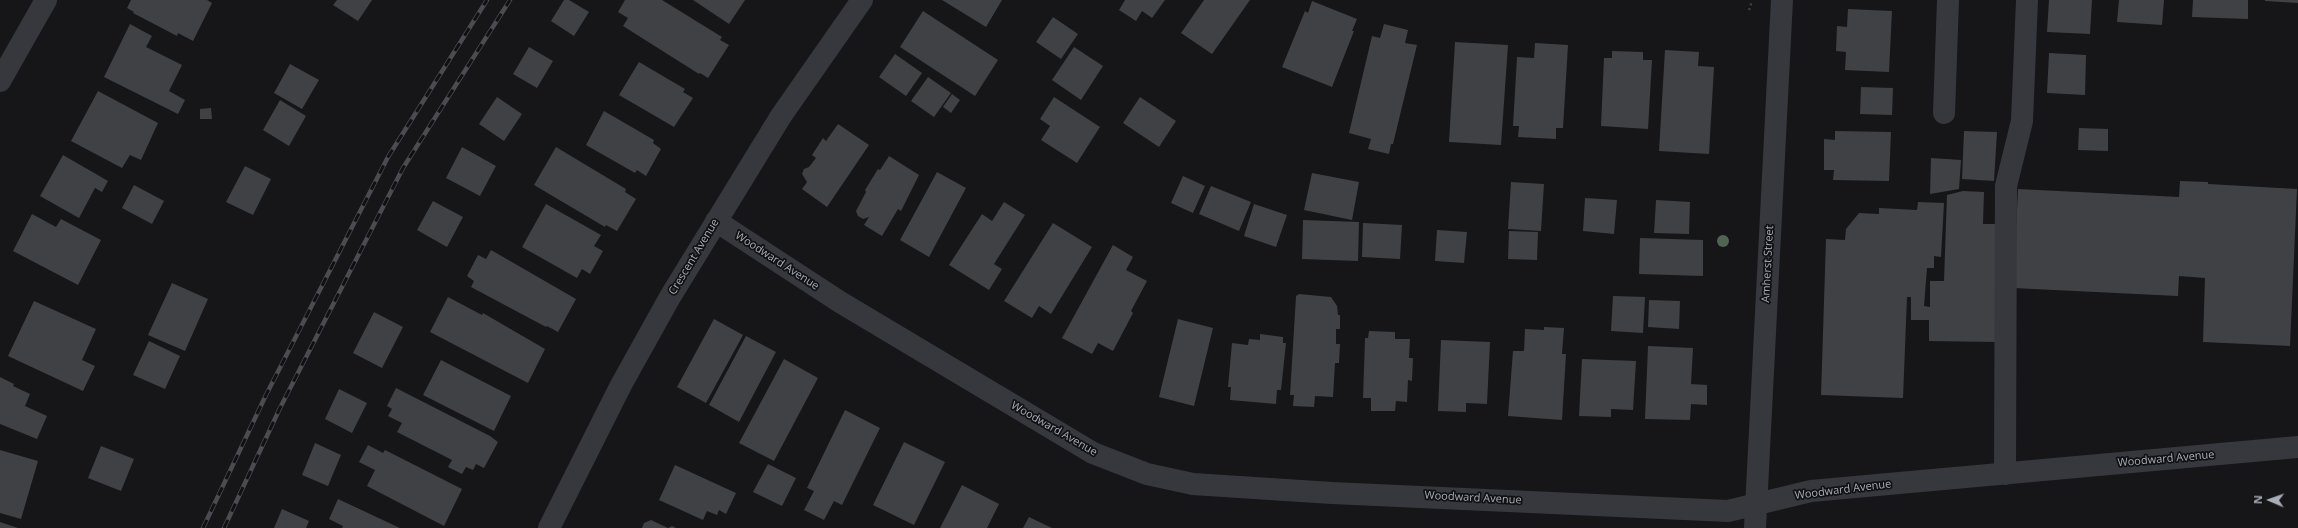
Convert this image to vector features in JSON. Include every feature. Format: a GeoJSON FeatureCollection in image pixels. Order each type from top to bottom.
{"type":"FeatureCollection","features":[{"type":"Feature","properties":{"kind":"street"},"geometry":{"type":"LineString","coordinates":[[0,81],[46,0]]}},
{"type":"Feature","properties":{"kind":"street","name":"Crescent Avenue"},"geometry":{"type":"LineString","coordinates":[[549,528],[621,385],[670,297],[781,116],[862,0]]}},
{"type":"Feature","properties":{"kind":"street","name":"Amherst Street"},"geometry":{"type":"LineString","coordinates":[[1755,528],[1782,0]]}},
{"type":"Feature","properties":{"kind":"street"},"geometry":{"type":"LineString","coordinates":[[1944,113],[1948,0]]}},
{"type":"Feature","properties":{"kind":"street"},"geometry":{"type":"LineString","coordinates":[[2005,474],[2006,186],[2022,121],[2028,0]]}},
{"type":"Feature","properties":{"kind":"street","name":"Woodward Avenue"},"geometry":{"type":"LineString","coordinates":[[716,221],[840,302],[1093,454],[1147,474],[1193,484],[1332,493],[1728,511],[1811,492],[2298,447]]}},
{"type":"Feature","properties":{"kind":"path"},"geometry":{"type":"LineString","coordinates":[[1749,10],[1752,1]]}},
{"type":"Feature","properties":{"kind":"building"},"geometry":{"type":"Polygon","coordinates":[[[131,0],[207,0],[212,3],[193,41],[178,33],[177,36],[133,13],[134,12],[127,8],[131,0]]]}},
{"type":"Feature","properties":{"kind":"building"},"geometry":{"type":"Polygon","coordinates":[[[337,0],[372,0],[358,21],[333,5],[337,0]]]}},
{"type":"Feature","properties":{"kind":"building"},"geometry":{"type":"Polygon","coordinates":[[[564,0],[569,0],[589,12],[574,36],[551,21],[564,0]]]}},
{"type":"Feature","properties":{"kind":"building"},"geometry":{"type":"Polygon","coordinates":[[[625,0],[662,0],[722,37],[720,40],[729,45],[708,78],[700,73],[699,74],[623,26],[628,18],[618,12],[625,0]]]}},
{"type":"Feature","properties":{"kind":"building"},"geometry":{"type":"Polygon","coordinates":[[[693,0],[745,0],[729,24],[693,0]]]}},
{"type":"Feature","properties":{"kind":"building"},"geometry":{"type":"Polygon","coordinates":[[[942,0],[1002,0],[986,27],[942,0]]]}},
{"type":"Feature","properties":{"kind":"building"},"geometry":{"type":"Polygon","coordinates":[[[1125,0],[1165,0],[1152,18],[1142,11],[1136,21],[1119,10],[1125,0]]]}},
{"type":"Feature","properties":{"kind":"building"},"geometry":{"type":"Polygon","coordinates":[[[1204,0],[1250,0],[1212,54],[1181,33],[1204,0]]]}},
{"type":"Feature","properties":{"kind":"building"},"geometry":{"type":"Polygon","coordinates":[[[2049,0],[2092,0],[2090,34],[2047,32],[2049,0]]]}},
{"type":"Feature","properties":{"kind":"building"},"geometry":{"type":"Polygon","coordinates":[[[2119,0],[2164,0],[2162,25],[2117,22],[2119,0]]]}},
{"type":"Feature","properties":{"kind":"building"},"geometry":{"type":"Polygon","coordinates":[[[2193,0],[2248,0],[2248,19],[2192,17],[2193,0]]]}},
{"type":"Feature","properties":{"kind":"building"},"geometry":{"type":"Polygon","coordinates":[[[2298,0],[2298,3],[2265,1],[2298,0]]]}},
{"type":"Feature","properties":{"kind":"building"},"geometry":{"type":"Polygon","coordinates":[[[1312,1],[1357,19],[1352,31],[1354,31],[1332,87],[1282,67],[1305,11],[1308,13],[1312,1]]]}},
{"type":"Feature","properties":{"kind":"building"},"geometry":{"type":"Polygon","coordinates":[[[1848,9],[1892,11],[1889,72],[1845,70],[1846,52],[1836,51],[1837,26],[1847,27],[1848,9]]]}},
{"type":"Feature","properties":{"kind":"building"},"geometry":{"type":"Polygon","coordinates":[[[923,11],[998,60],[975,96],[900,47],[923,11]]]}},
{"type":"Feature","properties":{"kind":"building"},"geometry":{"type":"Polygon","coordinates":[[[1053,17],[1078,34],[1061,59],[1036,42],[1053,17]]]}},
{"type":"Feature","properties":{"kind":"building"},"geometry":{"type":"Polygon","coordinates":[[[130,24],[152,36],[146,47],[182,65],[169,91],[185,100],[178,114],[104,77],[130,24]]]}},
{"type":"Feature","properties":{"kind":"building"},"geometry":{"type":"Polygon","coordinates":[[[1384,24],[1408,30],[1405,43],[1417,45],[1393,144],[1391,144],[1389,154],[1368,149],[1371,139],[1349,133],[1372,36],[1380,38],[1384,24]]]}},
{"type":"Feature","properties":{"kind":"building"},"geometry":{"type":"Polygon","coordinates":[[[1455,42],[1508,45],[1501,145],[1449,142],[1455,42]]]}},
{"type":"Feature","properties":{"kind":"building"},"geometry":{"type":"Polygon","coordinates":[[[1535,43],[1568,45],[1563,128],[1556,128],[1556,139],[1518,137],[1519,126],[1513,126],[1517,57],[1534,58],[1535,43]]]}},
{"type":"Feature","properties":{"kind":"building"},"geometry":{"type":"Polygon","coordinates":[[[529,47],[553,61],[537,88],[513,74],[529,47]]]}},
{"type":"Feature","properties":{"kind":"building"},"geometry":{"type":"Polygon","coordinates":[[[1074,47],[1103,66],[1081,100],[1052,80],[1074,47]]]}},
{"type":"Feature","properties":{"kind":"building"},"geometry":{"type":"Polygon","coordinates":[[[1665,50],[1699,52],[1698,66],[1714,67],[1709,154],[1659,151],[1665,50]]]}},
{"type":"Feature","properties":{"kind":"building"},"geometry":{"type":"Polygon","coordinates":[[[1612,51],[1643,52],[1643,60],[1652,60],[1648,129],[1601,126],[1604,58],[1612,58],[1612,51]]]}},
{"type":"Feature","properties":{"kind":"building"},"geometry":{"type":"Polygon","coordinates":[[[2049,53],[2086,55],[2085,95],[2047,93],[2049,53]]]}},
{"type":"Feature","properties":{"kind":"building"},"geometry":{"type":"Polygon","coordinates":[[[895,54],[922,73],[906,96],[879,77],[895,54]]]}},
{"type":"Feature","properties":{"kind":"building"},"geometry":{"type":"Polygon","coordinates":[[[639,62],[685,89],[683,92],[693,98],[674,127],[619,95],[639,62]]]}},
{"type":"Feature","properties":{"kind":"building"},"geometry":{"type":"Polygon","coordinates":[[[290,64],[319,80],[302,109],[274,93],[290,64]]]}},
{"type":"Feature","properties":{"kind":"building"},"geometry":{"type":"Polygon","coordinates":[[[928,77],[951,93],[934,117],[911,101],[928,77]]]}},
{"type":"Feature","properties":{"kind":"building"},"geometry":{"type":"Polygon","coordinates":[[[1861,87],[1893,88],[1892,115],[1860,114],[1861,87]]]}},
{"type":"Feature","properties":{"kind":"building"},"geometry":{"type":"Polygon","coordinates":[[[98,91],[158,123],[141,160],[130,155],[122,168],[71,141],[98,91]]]}},
{"type":"Feature","properties":{"kind":"building"},"geometry":{"type":"Polygon","coordinates":[[[952,94],[960,100],[951,113],[943,107],[952,94]]]}},
{"type":"Feature","properties":{"kind":"building"},"geometry":{"type":"Polygon","coordinates":[[[497,97],[522,114],[504,141],[479,124],[497,97]]]}},
{"type":"Feature","properties":{"kind":"building"},"geometry":{"type":"Polygon","coordinates":[[[1054,97],[1100,127],[1077,163],[1041,140],[1050,126],[1040,119],[1054,97]]]}},
{"type":"Feature","properties":{"kind":"building"},"geometry":{"type":"Polygon","coordinates":[[[1140,97],[1176,121],[1159,147],[1123,123],[1140,97]]]}},
{"type":"Feature","properties":{"kind":"building"},"geometry":{"type":"Polygon","coordinates":[[[280,100],[306,116],[289,146],[263,130],[280,100]]]}},
{"type":"Feature","properties":{"kind":"building"},"geometry":{"type":"Polygon","coordinates":[[[211,108],[212,119],[200,119],[200,109],[211,108]]]}},
{"type":"Feature","properties":{"kind":"building"},"geometry":{"type":"Polygon","coordinates":[[[604,111],[654,140],[653,143],[661,149],[646,176],[637,170],[635,173],[586,145],[604,111]]]}},
{"type":"Feature","properties":{"kind":"building"},"geometry":{"type":"Polygon","coordinates":[[[838,124],[869,145],[827,207],[802,189],[807,182],[802,174],[804,169],[809,167],[816,158],[812,155],[823,138],[826,141],[838,124]]]}},
{"type":"Feature","properties":{"kind":"building"},"geometry":{"type":"Polygon","coordinates":[[[2079,128],[2108,129],[2108,151],[2078,150],[2079,128]]]}},
{"type":"Feature","properties":{"kind":"building"},"geometry":{"type":"Polygon","coordinates":[[[1835,131],[1891,132],[1889,181],[1833,180],[1834,170],[1824,170],[1824,139],[1835,140],[1835,131]]]}},
{"type":"Feature","properties":{"kind":"building"},"geometry":{"type":"Polygon","coordinates":[[[1964,131],[1997,132],[1994,181],[1962,179],[1964,131]]]}},
{"type":"Feature","properties":{"kind":"building"},"geometry":{"type":"Polygon","coordinates":[[[462,147],[496,166],[480,196],[446,178],[462,147]]]}},
{"type":"Feature","properties":{"kind":"building"},"geometry":{"type":"Polygon","coordinates":[[[556,147],[626,189],[625,192],[636,199],[617,231],[606,225],[605,227],[534,185],[556,147]]]}},
{"type":"Feature","properties":{"kind":"building"},"geometry":{"type":"Polygon","coordinates":[[[63,155],[108,181],[102,192],[95,188],[79,218],[40,196],[63,155]]]}},
{"type":"Feature","properties":{"kind":"building"},"geometry":{"type":"Polygon","coordinates":[[[889,156],[919,175],[901,211],[898,209],[882,236],[864,225],[869,217],[863,219],[858,216],[856,211],[866,192],[865,190],[878,169],[880,170],[889,156]]]}},
{"type":"Feature","properties":{"kind":"building"},"geometry":{"type":"Polygon","coordinates":[[[1931,158],[1961,160],[1959,189],[1930,194],[1931,158]]]}},
{"type":"Feature","properties":{"kind":"building"},"geometry":{"type":"Polygon","coordinates":[[[245,166],[271,179],[253,215],[226,202],[245,166]]]}},
{"type":"Feature","properties":{"kind":"building"},"geometry":{"type":"Polygon","coordinates":[[[937,172],[966,188],[929,257],[900,240],[937,172]]]}},
{"type":"Feature","properties":{"kind":"building"},"geometry":{"type":"Polygon","coordinates":[[[1312,173],[1359,182],[1352,220],[1304,210],[1312,173]]]}},
{"type":"Feature","properties":{"kind":"building"},"geometry":{"type":"Polygon","coordinates":[[[1183,176],[1205,186],[1193,213],[1171,203],[1183,176]]]}},
{"type":"Feature","properties":{"kind":"building"},"geometry":{"type":"Polygon","coordinates":[[[2180,181],[2297,189],[2290,346],[2203,342],[2205,278],[2179,276],[2178,296],[2013,288],[2018,189],[2179,197],[2180,181]]]}},
{"type":"Feature","properties":{"kind":"building"},"geometry":{"type":"Polygon","coordinates":[[[1511,182],[1544,184],[1541,231],[1508,229],[1511,182]]]}},
{"type":"Feature","properties":{"kind":"building"},"geometry":{"type":"Polygon","coordinates":[[[134,185],[164,201],[152,224],[122,208],[134,185]]]}},
{"type":"Feature","properties":{"kind":"building"},"geometry":{"type":"Polygon","coordinates":[[[1211,186],[1251,202],[1239,231],[1199,214],[1211,186]]]}},
{"type":"Feature","properties":{"kind":"building"},"geometry":{"type":"Polygon","coordinates":[[[1963,191],[1984,192],[1983,224],[2001,224],[1998,342],[1929,341],[1929,320],[1911,320],[1911,297],[1907,297],[1903,398],[1821,395],[1826,239],[1845,240],[1846,229],[1859,213],[1879,214],[1879,208],[1917,210],[1918,202],[1944,203],[1941,257],[1934,256],[1934,268],[1927,268],[1924,306],[1930,307],[1930,281],[1944,281],[1947,195],[1963,191]]]}},
{"type":"Feature","properties":{"kind":"building"},"geometry":{"type":"Polygon","coordinates":[[[1585,198],[1617,200],[1614,234],[1583,231],[1585,198]]]}},
{"type":"Feature","properties":{"kind":"building"},"geometry":{"type":"Polygon","coordinates":[[[1656,200],[1690,202],[1689,234],[1654,233],[1656,200]]]}},
{"type":"Feature","properties":{"kind":"building"},"geometry":{"type":"Polygon","coordinates":[[[433,201],[463,217],[447,247],[417,230],[433,201]]]}},
{"type":"Feature","properties":{"kind":"building"},"geometry":{"type":"Polygon","coordinates":[[[1004,202],[1025,215],[994,264],[1002,269],[989,290],[949,265],[982,214],[992,221],[1004,202]]]}},
{"type":"Feature","properties":{"kind":"building"},"geometry":{"type":"Polygon","coordinates":[[[546,204],[601,235],[594,246],[603,251],[590,274],[582,269],[577,278],[522,247],[546,204]]]}},
{"type":"Feature","properties":{"kind":"building"},"geometry":{"type":"Polygon","coordinates":[[[1254,204],[1287,215],[1276,247],[1244,236],[1254,204]]]}},
{"type":"Feature","properties":{"kind":"building"},"geometry":{"type":"Polygon","coordinates":[[[32,214],[56,227],[61,219],[101,240],[78,285],[13,251],[32,214]]]}},
{"type":"Feature","properties":{"kind":"building"},"geometry":{"type":"Polygon","coordinates":[[[1303,220],[1359,222],[1358,261],[1302,259],[1303,220]]]}},
{"type":"Feature","properties":{"kind":"building"},"geometry":{"type":"Polygon","coordinates":[[[1053,223],[1092,247],[1051,314],[1039,306],[1032,318],[1004,301],[1053,223]]]}},
{"type":"Feature","properties":{"kind":"building"},"geometry":{"type":"Polygon","coordinates":[[[1363,223],[1402,225],[1400,259],[1362,257],[1363,223]]]}},
{"type":"Feature","properties":{"kind":"building"},"geometry":{"type":"Polygon","coordinates":[[[1437,230],[1467,232],[1464,263],[1435,261],[1437,230]]]}},
{"type":"Feature","properties":{"kind":"building"},"geometry":{"type":"Polygon","coordinates":[[[1509,231],[1538,232],[1537,260],[1508,259],[1509,231]]]}},
{"type":"Feature","properties":{"kind":"building"},"geometry":{"type":"Polygon","coordinates":[[[1640,238],[1703,240],[1703,276],[1639,274],[1640,238]]]}},
{"type":"Feature","properties":{"kind":"building"},"geometry":{"type":"Polygon","coordinates":[[[1113,245],[1133,257],[1126,270],[1147,281],[1131,311],[1133,313],[1113,351],[1098,343],[1092,354],[1062,338],[1113,245]]]}},
{"type":"Feature","properties":{"kind":"building"},"geometry":{"type":"Polygon","coordinates":[[[491,250],[576,299],[558,332],[471,287],[474,281],[467,276],[478,255],[486,259],[491,250]]]}},
{"type":"Feature","properties":{"kind":"building"},"geometry":{"type":"Polygon","coordinates":[[[172,283],[208,299],[185,351],[148,335],[172,283]]]}},
{"type":"Feature","properties":{"kind":"building"},"geometry":{"type":"Polygon","coordinates":[[[1299,294],[1331,297],[1337,306],[1338,315],[1340,315],[1340,329],[1336,329],[1336,344],[1340,344],[1339,363],[1335,363],[1333,397],[1315,396],[1314,407],[1293,406],[1294,395],[1290,395],[1296,296],[1299,294]]]}},
{"type":"Feature","properties":{"kind":"building"},"geometry":{"type":"Polygon","coordinates":[[[1613,296],[1645,297],[1643,333],[1611,331],[1613,296]]]}},
{"type":"Feature","properties":{"kind":"building"},"geometry":{"type":"Polygon","coordinates":[[[448,297],[482,315],[483,313],[545,349],[528,383],[430,332],[448,297]]]}},
{"type":"Feature","properties":{"kind":"building"},"geometry":{"type":"Polygon","coordinates":[[[1649,300],[1680,301],[1679,329],[1648,327],[1649,300]]]}},
{"type":"Feature","properties":{"kind":"building"},"geometry":{"type":"Polygon","coordinates":[[[34,301],[96,329],[82,360],[95,366],[83,391],[8,356],[34,301]]]}},
{"type":"Feature","properties":{"kind":"building"},"geometry":{"type":"Polygon","coordinates":[[[374,312],[403,327],[382,368],[353,353],[374,312]]]}},
{"type":"Feature","properties":{"kind":"building"},"geometry":{"type":"Polygon","coordinates":[[[714,319],[743,335],[706,403],[677,387],[714,319]]]}},
{"type":"Feature","properties":{"kind":"building"},"geometry":{"type":"Polygon","coordinates":[[[1178,319],[1213,328],[1194,406],[1159,397],[1178,319]]]}},
{"type":"Feature","properties":{"kind":"building"},"geometry":{"type":"Polygon","coordinates":[[[1544,327],[1564,328],[1562,354],[1566,354],[1562,420],[1508,416],[1513,351],[1524,351],[1525,329],[1544,330],[1544,327]]]}},
{"type":"Feature","properties":{"kind":"building"},"geometry":{"type":"Polygon","coordinates":[[[1369,331],[1395,332],[1395,339],[1410,339],[1409,358],[1413,358],[1412,381],[1408,380],[1407,402],[1396,401],[1395,411],[1371,411],[1371,398],[1363,398],[1365,338],[1368,338],[1369,331]]]}},
{"type":"Feature","properties":{"kind":"building"},"geometry":{"type":"Polygon","coordinates":[[[1260,334],[1283,337],[1283,343],[1286,343],[1281,390],[1277,390],[1276,404],[1230,400],[1231,387],[1228,387],[1232,343],[1248,345],[1249,339],[1260,340],[1260,334]]]}},
{"type":"Feature","properties":{"kind":"building"},"geometry":{"type":"Polygon","coordinates":[[[746,336],[776,352],[739,422],[709,405],[746,336]]]}},
{"type":"Feature","properties":{"kind":"building"},"geometry":{"type":"Polygon","coordinates":[[[1441,340],[1490,342],[1487,404],[1466,403],[1466,412],[1438,411],[1441,340]]]}},
{"type":"Feature","properties":{"kind":"building"},"geometry":{"type":"Polygon","coordinates":[[[149,341],[180,356],[165,389],[133,375],[149,341]]]}},
{"type":"Feature","properties":{"kind":"building"},"geometry":{"type":"Polygon","coordinates":[[[1648,346],[1693,348],[1691,384],[1707,385],[1707,405],[1691,404],[1690,420],[1645,419],[1648,346]]]}},
{"type":"Feature","properties":{"kind":"building"},"geometry":{"type":"Polygon","coordinates":[[[784,359],[818,378],[774,461],[739,443],[784,359]]]}},
{"type":"Feature","properties":{"kind":"building"},"geometry":{"type":"Polygon","coordinates":[[[1582,359],[1636,361],[1633,410],[1611,409],[1611,417],[1579,416],[1582,359]]]}},
{"type":"Feature","properties":{"kind":"building"},"geometry":{"type":"Polygon","coordinates":[[[441,360],[511,396],[494,431],[423,395],[441,360]]]}},
{"type":"Feature","properties":{"kind":"building"},"geometry":{"type":"Polygon","coordinates":[[[0,377],[14,384],[13,386],[30,394],[25,406],[47,416],[37,439],[0,424],[0,377]]]}},
{"type":"Feature","properties":{"kind":"building"},"geometry":{"type":"Polygon","coordinates":[[[396,388],[490,436],[498,442],[484,468],[476,464],[473,470],[466,467],[462,474],[448,467],[452,460],[397,432],[402,423],[388,416],[392,409],[387,406],[396,388]]]}},
{"type":"Feature","properties":{"kind":"building"},"geometry":{"type":"Polygon","coordinates":[[[339,389],[367,403],[352,433],[325,419],[339,389]]]}},
{"type":"Feature","properties":{"kind":"building"},"geometry":{"type":"Polygon","coordinates":[[[845,410],[880,428],[842,505],[834,501],[824,520],[804,510],[814,491],[807,488],[845,410]]]}},
{"type":"Feature","properties":{"kind":"building"},"geometry":{"type":"Polygon","coordinates":[[[904,442],[945,462],[914,525],[873,505],[904,442]]]}},
{"type":"Feature","properties":{"kind":"building"},"geometry":{"type":"Polygon","coordinates":[[[315,443],[341,455],[328,486],[302,475],[315,443]]]}},
{"type":"Feature","properties":{"kind":"building"},"geometry":{"type":"Polygon","coordinates":[[[368,445],[383,453],[385,450],[462,489],[444,526],[367,486],[375,470],[359,462],[368,445]]]}},
{"type":"Feature","properties":{"kind":"building"},"geometry":{"type":"Polygon","coordinates":[[[101,446],[134,459],[121,491],[88,478],[101,446]]]}},
{"type":"Feature","properties":{"kind":"building"},"geometry":{"type":"Polygon","coordinates":[[[0,450],[38,461],[21,519],[0,513],[0,450]]]}},
{"type":"Feature","properties":{"kind":"building"},"geometry":{"type":"Polygon","coordinates":[[[768,464],[796,478],[782,506],[753,492],[768,464]]]}},
{"type":"Feature","properties":{"kind":"building"},"geometry":{"type":"Polygon","coordinates":[[[675,465],[736,493],[726,514],[719,510],[717,515],[707,511],[703,520],[659,500],[675,465]]]}},
{"type":"Feature","properties":{"kind":"building"},"geometry":{"type":"Polygon","coordinates":[[[962,485],[999,504],[987,528],[940,528],[962,485]]]}},
{"type":"Feature","properties":{"kind":"building"},"geometry":{"type":"Polygon","coordinates":[[[338,499],[400,528],[342,528],[343,526],[329,519],[338,499]]]}},
{"type":"Feature","properties":{"kind":"building"},"geometry":{"type":"Polygon","coordinates":[[[282,509],[309,521],[306,528],[274,528],[282,509]]]}},
{"type":"Feature","properties":{"kind":"building"},"geometry":{"type":"Polygon","coordinates":[[[1029,517],[1052,528],[1023,528],[1029,517]]]}},
{"type":"Feature","properties":{"kind":"building"},"geometry":{"type":"Polygon","coordinates":[[[651,520],[668,528],[642,528],[644,523],[651,520]]]}},
{"type":"Feature","properties":{"kind":"building"},"geometry":{"type":"Polygon","coordinates":[[[0,522],[18,528],[0,528],[0,522]]]}},
{"type":"Feature","properties":{"kind":"railway"},"geometry":{"type":"LineString","coordinates":[[203,528],[266,395],[388,157],[487,0]]}},
{"type":"Feature","properties":{"kind":"railway"},"geometry":{"type":"LineString","coordinates":[[224,528],[280,408],[403,168],[510,0]]}}]}
